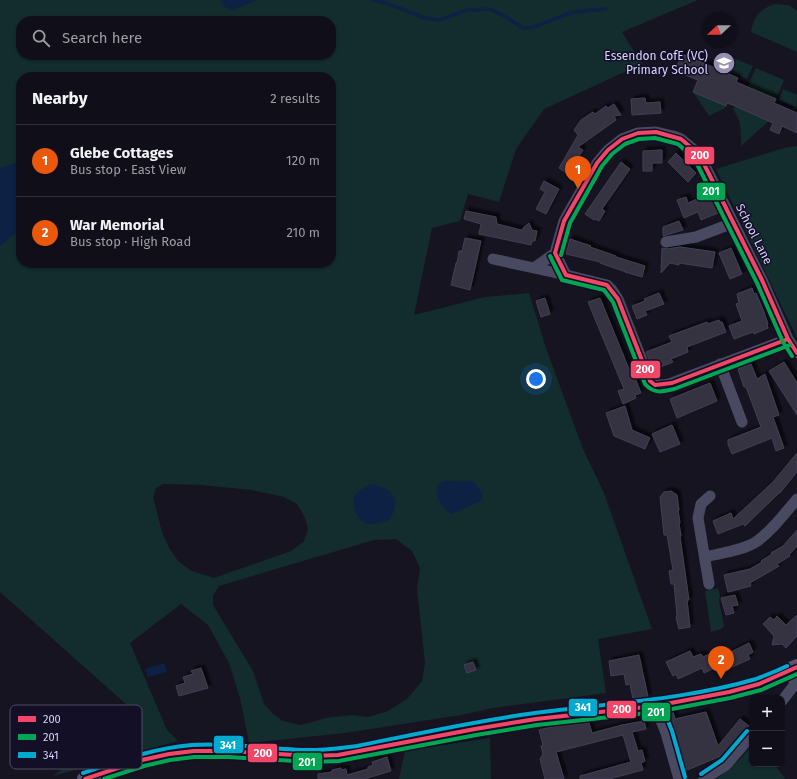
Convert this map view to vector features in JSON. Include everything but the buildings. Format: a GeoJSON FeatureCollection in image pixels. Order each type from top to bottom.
{"type":"FeatureCollection","features":[{"type":"Feature","properties":{"kind":"main road"},"geometry":{"type":"LineString","coordinates":[[142,760],[169,754],[194,751],[229,751],[311,756],[338,755],[536,719],[654,706],[729,692],[759,684],[793,670]]}},
{"type":"Feature","properties":{"kind":"main road"},"geometry":{"type":"LineString","coordinates":[[86,779],[115,769]]}},
{"type":"Feature","properties":{"kind":"street","name":"School Lane"},"geometry":{"type":"LineString","coordinates":[[554,252],[564,221],[597,163],[608,150],[629,136],[642,133],[664,133],[681,139],[699,154],[762,280],[788,339],[797,353]]}},
{"type":"Feature","properties":{"kind":"street"},"geometry":{"type":"LineString","coordinates":[[666,242],[696,237],[734,223]]}},
{"type":"Feature","properties":{"kind":"street"},"geometry":{"type":"LineString","coordinates":[[534,268],[554,252],[566,275]]}},
{"type":"Feature","properties":{"kind":"street"},"geometry":{"type":"LineString","coordinates":[[493,259],[607,285],[618,299],[650,381],[655,385],[672,383],[788,339]]}},
{"type":"Feature","properties":{"kind":"street"},"geometry":{"type":"LineString","coordinates":[[720,364],[742,422]]}},
{"type":"Feature","properties":{"kind":"street"},"geometry":{"type":"LineString","coordinates":[[710,496],[701,504],[698,518],[710,584]]}},
{"type":"Feature","properties":{"kind":"street"},"geometry":{"type":"LineString","coordinates":[[705,557],[735,550],[755,542],[771,529],[797,499]]}},
{"type":"Feature","properties":{"kind":"street"},"geometry":{"type":"LineString","coordinates":[[785,697],[795,684],[793,670]]}},
{"type":"Feature","properties":{"kind":"street"},"geometry":{"type":"LineString","coordinates":[[654,706],[666,733],[679,779]]}},
{"type":"Feature","properties":{"kind":"street"},"geometry":{"type":"LineString","coordinates":[[704,779],[726,765],[749,738]]}},
{"type":"Feature","properties":{"kind":"green space"},"geometry":{"type":"Polygon","coordinates":[[[0,0],[698,0],[622,32],[642,64],[544,109],[516,149],[499,202],[468,194],[460,221],[432,228],[414,315],[485,297],[529,293],[546,348],[583,449],[604,493],[652,629],[598,639],[606,693],[493,708],[461,715],[345,733],[249,743],[240,698],[229,663],[208,625],[181,604],[130,643],[167,730],[178,741],[142,751],[142,705],[127,705],[0,592],[0,0]],[[163,484],[156,488],[153,497],[162,532],[169,548],[179,562],[192,571],[214,578],[291,551],[304,541],[308,529],[305,518],[297,504],[284,497],[252,490],[202,485],[163,484]],[[396,539],[374,540],[219,586],[213,596],[213,605],[253,671],[264,704],[273,714],[283,721],[300,725],[325,718],[352,715],[368,717],[388,711],[407,699],[422,681],[425,663],[417,589],[420,568],[412,551],[396,539]]]}},
{"type":"Feature","properties":{"kind":"green space"},"geometry":{"type":"Polygon","coordinates":[[[775,4],[789,5],[797,11],[797,52],[751,32],[758,14],[775,4]]]}},
{"type":"Feature","properties":{"kind":"green space"},"geometry":{"type":"Polygon","coordinates":[[[735,59],[753,66],[747,79],[720,67],[735,59]]]}},
{"type":"Feature","properties":{"kind":"green space"},"geometry":{"type":"Polygon","coordinates":[[[756,68],[784,80],[776,99],[747,87],[756,68]]]}},
{"type":"Feature","properties":{"kind":"green space"},"geometry":{"type":"Polygon","coordinates":[[[783,89],[797,95],[796,115],[793,106],[779,100],[783,89]]]}},
{"type":"Feature","properties":{"kind":"green space"},"geometry":{"type":"Polygon","coordinates":[[[693,92],[726,106],[725,108],[709,116],[693,92]]]}},
{"type":"Feature","properties":{"kind":"green space"},"geometry":{"type":"Polygon","coordinates":[[[735,106],[769,121],[741,146],[739,122],[733,110],[735,106]]]}},
{"type":"Feature","properties":{"kind":"green space"},"geometry":{"type":"Polygon","coordinates":[[[797,146],[797,338],[716,169],[784,148],[797,146]]]}},
{"type":"Feature","properties":{"kind":"green space"},"geometry":{"type":"Polygon","coordinates":[[[718,588],[724,626],[721,629],[711,632],[705,591],[718,588]]]}},
{"type":"Feature","properties":{"kind":"green space"},"geometry":{"type":"Polygon","coordinates":[[[490,738],[491,779],[399,779],[405,751],[490,738]]]}},
{"type":"Feature","properties":{"kind":"green space"},"geometry":{"type":"Polygon","coordinates":[[[749,749],[749,767],[777,767],[785,779],[717,779],[749,749]]]}},
{"type":"Feature","properties":{"kind":"green space"},"geometry":{"type":"Polygon","coordinates":[[[62,769],[78,769],[53,776],[62,769]]]}},
{"type":"Feature","properties":{"kind":"water"},"geometry":{"type":"Polygon","coordinates":[[[220,0],[257,0],[232,10],[224,6],[220,0]]]}},
{"type":"Feature","properties":{"kind":"water"},"geometry":{"type":"Polygon","coordinates":[[[16,163],[16,233],[0,246],[0,168],[16,163]]]}},
{"type":"Feature","properties":{"kind":"water"},"geometry":{"type":"Polygon","coordinates":[[[445,481],[474,482],[483,495],[481,501],[451,514],[441,505],[437,495],[437,485],[445,481]]]}},
{"type":"Feature","properties":{"kind":"water"},"geometry":{"type":"Polygon","coordinates":[[[371,484],[385,488],[394,496],[395,500],[393,513],[389,520],[376,524],[364,523],[356,514],[354,506],[355,496],[371,484]]]}},
{"type":"Feature","properties":{"kind":"water"},"geometry":{"type":"Polygon","coordinates":[[[164,663],[167,672],[148,677],[145,669],[164,663]]]}},
{"type":"Feature","properties":{"kind":"waterway"},"geometry":{"type":"LineString","coordinates":[[373,0],[386,3],[425,18],[440,20],[467,10],[490,9],[523,28],[531,28],[573,12],[606,9]]}},
{"type":"Feature","properties":{"kind":"transit line","name":"200"},"geometry":{"type":"LineString","coordinates":[[555,253],[564,221],[597,163],[608,150],[622,139],[638,133],[656,132],[681,139],[699,154],[762,280],[788,339],[797,353]]}},
{"type":"Feature","properties":{"kind":"transit line","name":"201"},"geometry":{"type":"LineString","coordinates":[[561,255],[570,223],[602,166],[612,154],[625,144],[639,139],[655,138],[678,144],[694,158],[757,283],[783,342],[792,356]]}},
{"type":"Feature","properties":{"kind":"transit line","name":"200"},"geometry":{"type":"LineString","coordinates":[[555,253],[566,275],[607,285],[618,299],[650,381],[655,385],[672,383],[788,339]]}},
{"type":"Feature","properties":{"kind":"transit line","name":"201"},"geometry":{"type":"LineString","coordinates":[[550,256],[562,280],[604,290],[613,302],[645,384],[655,391],[674,389],[790,345]]}},
{"type":"Feature","properties":{"kind":"transit line","name":"341"},"geometry":{"type":"LineString","coordinates":[[142,754],[164,749],[207,744],[311,750],[357,746],[513,716],[702,692],[756,679],[787,666]]}},
{"type":"Feature","properties":{"kind":"transit line","name":"200"},"geometry":{"type":"LineString","coordinates":[[142,760],[169,754],[194,751],[229,751],[311,756],[338,755],[536,719],[655,706],[729,692],[759,684],[797,667]]}},
{"type":"Feature","properties":{"kind":"transit line","name":"201"},"geometry":{"type":"LineString","coordinates":[[142,767],[170,760],[194,757],[229,757],[311,762],[339,761],[537,725],[656,712],[730,698],[761,690],[797,674]]}},
{"type":"Feature","properties":{"kind":"transit line","name":"341"},"geometry":{"type":"LineString","coordinates":[[661,704],[672,731],[685,777]]}},
{"type":"Feature","properties":{"kind":"transit line","name":"341"},"geometry":{"type":"LineString","coordinates":[[701,774],[722,760],[747,731]]}},
{"type":"Feature","properties":{"kind":"transit line","name":"341"},"geometry":{"type":"LineString","coordinates":[[83,773],[95,769]]}},
{"type":"Feature","properties":{"kind":"transit line","name":"200"},"geometry":{"type":"LineString","coordinates":[[85,779],[115,769]]}},
{"type":"Feature","properties":{"kind":"transit line","name":"201"},"geometry":{"type":"LineString","coordinates":[[104,779],[135,769]]}},
{"type":"Feature","properties":{"kind":"place","name":"Essendon CofE (VC) Primary School"},"geometry":{"type":"Point","coordinates":[724,63]}},
{"type":"Feature","properties":{"kind":"place","name":"Glebe Cottages"},"geometry":{"type":"Point","coordinates":[578,189]}},
{"type":"Feature","properties":{"kind":"place","name":"War Memorial"},"geometry":{"type":"Point","coordinates":[721,679]}}]}
